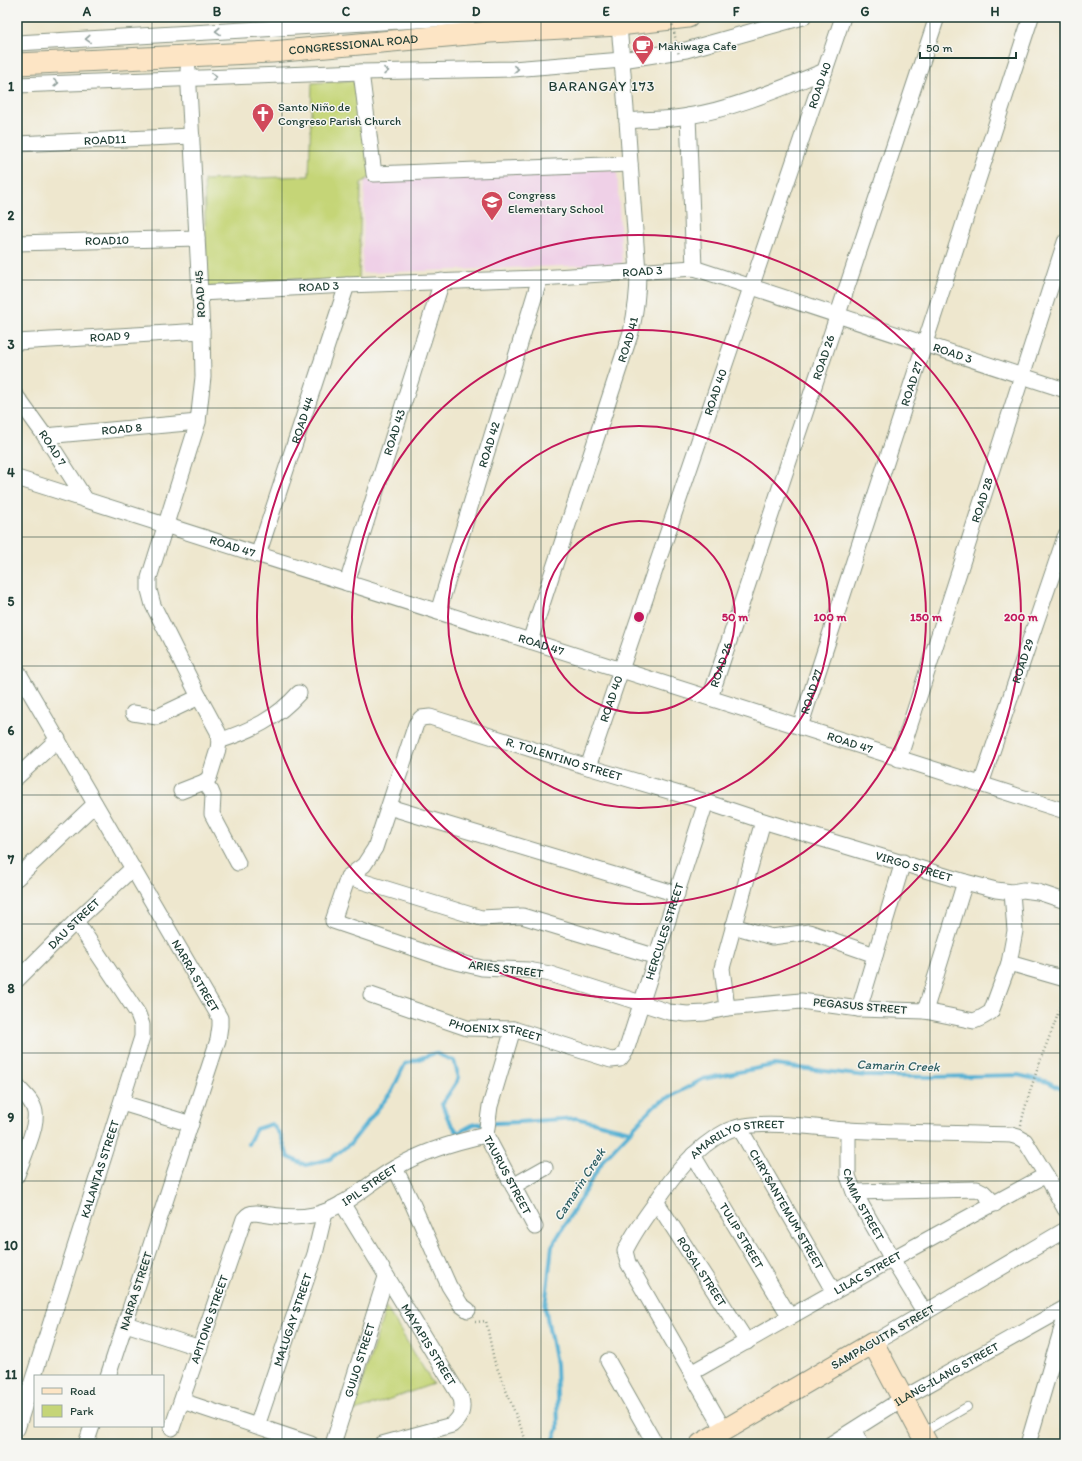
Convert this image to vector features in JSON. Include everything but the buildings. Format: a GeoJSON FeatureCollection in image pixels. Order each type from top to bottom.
{"type":"FeatureCollection","features":[{"type":"Feature","properties":{"kind":"main road","name":"CONGRESSIONAL ROAD"},"geometry":{"type":"LineString","coordinates":[[17,64],[188,57],[258,52],[497,24],[621,21],[688,17]]}},
{"type":"Feature","properties":{"kind":"main road"},"geometry":{"type":"LineString","coordinates":[[873,1344],[924,1439]]}},
{"type":"Feature","properties":{"kind":"main road","name":"SAMPAGUITA STREET"},"geometry":{"type":"LineString","coordinates":[[701,1444],[873,1344]]}},
{"type":"Feature","properties":{"kind":"street"},"geometry":{"type":"LineString","coordinates":[[17,43],[256,23],[469,17]]}},
{"type":"Feature","properties":{"kind":"street"},"geometry":{"type":"LineString","coordinates":[[17,85],[361,72],[513,69],[622,60],[686,50],[804,17]]}},
{"type":"Feature","properties":{"kind":"street","name":"ROAD 40"},"geometry":{"type":"LineString","coordinates":[[588,767],[843,17]]}},
{"type":"Feature","properties":{"kind":"street","name":"ROAD 26"},"geometry":{"type":"LineString","coordinates":[[710,698],[937,17]]}},
{"type":"Feature","properties":{"kind":"street","name":"ROAD 27"},"geometry":{"type":"LineString","coordinates":[[800,727],[1030,17]]}},
{"type":"Feature","properties":{"kind":"street","name":"ROAD 41"},"geometry":{"type":"LineString","coordinates":[[530,641],[631,332],[638,294],[638,272],[628,121],[622,60],[621,21]]}},
{"type":"Feature","properties":{"kind":"street"},"geometry":{"type":"LineString","coordinates":[[256,23],[258,52]]}},
{"type":"Feature","properties":{"kind":"street","name":"ROAD 45"},"geometry":{"type":"LineString","coordinates":[[188,57],[204,377],[198,422],[149,578],[149,590],[153,604],[198,697],[218,732],[219,741]]}},
{"type":"Feature","properties":{"kind":"street"},"geometry":{"type":"LineString","coordinates":[[628,121],[688,116],[728,106],[825,71]]}},
{"type":"Feature","properties":{"kind":"street"},"geometry":{"type":"LineString","coordinates":[[361,72],[374,174],[630,164]]}},
{"type":"Feature","properties":{"kind":"street"},"geometry":{"type":"LineString","coordinates":[[688,116],[694,268]]}},
{"type":"Feature","properties":{"kind":"street","name":"ROAD11"},"geometry":{"type":"LineString","coordinates":[[17,144],[192,136]]}},
{"type":"Feature","properties":{"kind":"street","name":"ROAD10"},"geometry":{"type":"LineString","coordinates":[[17,243],[197,238]]}},
{"type":"Feature","properties":{"kind":"street","name":"ROAD 28"},"geometry":{"type":"LineString","coordinates":[[899,759],[1065,242]]}},
{"type":"Feature","properties":{"kind":"street","name":"ROAD 3"},"geometry":{"type":"LineString","coordinates":[[200,293],[347,285],[540,278],[694,268],[1065,390]]}},
{"type":"Feature","properties":{"kind":"street","name":"ROAD 42"},"geometry":{"type":"LineString","coordinates":[[438,612],[540,278]]}},
{"type":"Feature","properties":{"kind":"street","name":"ROAD 43"},"geometry":{"type":"LineString","coordinates":[[347,583],[442,281]]}},
{"type":"Feature","properties":{"kind":"street","name":"ROAD 44"},"geometry":{"type":"LineString","coordinates":[[258,555],[347,285]]}},
{"type":"Feature","properties":{"kind":"street","name":"ROAD 9"},"geometry":{"type":"LineString","coordinates":[[17,342],[202,331]]}},
{"type":"Feature","properties":{"kind":"street","name":"ROAD 7"},"geometry":{"type":"LineString","coordinates":[[17,397],[45,436],[86,500]]}},
{"type":"Feature","properties":{"kind":"street","name":"ROAD 8"},"geometry":{"type":"LineString","coordinates":[[45,436],[198,422]]}},
{"type":"Feature","properties":{"kind":"street","name":"ROAD 47"},"geometry":{"type":"LineString","coordinates":[[17,478],[1065,811]]}},
{"type":"Feature","properties":{"kind":"street","name":"ROAD 29"},"geometry":{"type":"LineString","coordinates":[[981,784],[1065,537]]}},
{"type":"Feature","properties":{"kind":"street","name":"NARRA STREET"},"geometry":{"type":"LineString","coordinates":[[17,670],[218,1012],[220,1018],[218,1040],[108,1375]]}},
{"type":"Feature","properties":{"kind":"street"},"geometry":{"type":"LineString","coordinates":[[180,791],[204,782],[209,778],[219,741],[247,731],[272,717],[287,706],[299,693]]}},
{"type":"Feature","properties":{"kind":"street"},"geometry":{"type":"LineString","coordinates":[[133,713],[157,717],[198,697]]}},
{"type":"Feature","properties":{"kind":"street","name":"R. TOLENTINO STREET"},"geometry":{"type":"LineString","coordinates":[[389,807],[416,724],[421,718],[430,717],[588,767],[706,802]]}},
{"type":"Feature","properties":{"kind":"street"},"geometry":{"type":"LineString","coordinates":[[17,777],[58,740]]}},
{"type":"Feature","properties":{"kind":"street"},"geometry":{"type":"LineString","coordinates":[[204,782],[213,796],[212,814],[238,864]]}},
{"type":"Feature","properties":{"kind":"street","name":"VIRGO STREET"},"geometry":{"type":"LineString","coordinates":[[706,802],[763,822],[903,862],[965,882],[996,890],[1012,892],[1023,890],[1038,892],[1065,901]]}},
{"type":"Feature","properties":{"kind":"street","name":"HERCULES STREET"},"geometry":{"type":"LineString","coordinates":[[620,1059],[626,1051],[642,1004],[706,802]]}},
{"type":"Feature","properties":{"kind":"street"},"geometry":{"type":"LineString","coordinates":[[17,878],[95,804]]}},
{"type":"Feature","properties":{"kind":"street"},"geometry":{"type":"LineString","coordinates":[[348,877],[364,865],[375,848],[389,807],[677,894]]}},
{"type":"Feature","properties":{"kind":"street"},"geometry":{"type":"LineString","coordinates":[[727,1008],[722,968],[763,822]]}},
{"type":"Feature","properties":{"kind":"street"},"geometry":{"type":"LineString","coordinates":[[859,1009],[903,862]]}},
{"type":"Feature","properties":{"kind":"street","name":"DAU STREET"},"geometry":{"type":"LineString","coordinates":[[17,980],[76,921],[133,868]]}},
{"type":"Feature","properties":{"kind":"street"},"geometry":{"type":"LineString","coordinates":[[348,877],[481,918],[522,916],[657,957]]}},
{"type":"Feature","properties":{"kind":"street","name":"ARIES STREET"},"geometry":{"type":"LineString","coordinates":[[348,877],[333,921],[454,962],[482,968],[528,970],[550,974],[669,1012],[687,1014],[706,1013],[727,1008]]}},
{"type":"Feature","properties":{"kind":"street"},"geometry":{"type":"LineString","coordinates":[[925,1011],[965,882]]}},
{"type":"Feature","properties":{"kind":"street"},"geometry":{"type":"LineString","coordinates":[[1012,892],[1015,931],[1009,963],[1065,980]]}},
{"type":"Feature","properties":{"kind":"street","name":"KALANTAS STREET"},"geometry":{"type":"LineString","coordinates":[[34,1375],[142,1037],[142,1025],[138,1014],[76,921]]}},
{"type":"Feature","properties":{"kind":"street"},"geometry":{"type":"LineString","coordinates":[[733,926],[772,937],[809,932],[875,955]]}},
{"type":"Feature","properties":{"kind":"street","name":"PEGASUS STREET"},"geometry":{"type":"LineString","coordinates":[[727,1008],[801,1001],[859,1009],[925,1011],[974,1021],[991,1012],[1009,963]]}},
{"type":"Feature","properties":{"kind":"street","name":"PHOENIX STREET"},"geometry":{"type":"LineString","coordinates":[[371,996],[467,1028],[513,1029],[611,1060],[620,1059]]}},
{"type":"Feature","properties":{"kind":"street","name":"TAURUS STREET"},"geometry":{"type":"LineString","coordinates":[[513,1029],[490,1106],[486,1135],[535,1227]]}},
{"type":"Feature","properties":{"kind":"street"},"geometry":{"type":"LineString","coordinates":[[17,1086],[31,1103],[35,1110],[36,1117],[17,1175]]}},
{"type":"Feature","properties":{"kind":"street"},"geometry":{"type":"LineString","coordinates":[[122,1103],[191,1124]]}},
{"type":"Feature","properties":{"kind":"street","name":"AMARILYO STREET"},"geometry":{"type":"LineString","coordinates":[[724,1430],[628,1263],[625,1251],[632,1236],[677,1171],[693,1155],[725,1132],[739,1127],[755,1124],[848,1130],[1011,1135],[1025,1141],[1065,1209]]}},
{"type":"Feature","properties":{"kind":"street","name":"CHRYSANTEMUM STREET"},"geometry":{"type":"LineString","coordinates":[[739,1127],[834,1292]]}},
{"type":"Feature","properties":{"kind":"street","name":"CAMIA STREET"},"geometry":{"type":"LineString","coordinates":[[848,1130],[848,1176],[854,1192],[892,1260],[925,1313]]}},
{"type":"Feature","properties":{"kind":"street","name":"IPIL STREET"},"geometry":{"type":"LineString","coordinates":[[250,1213],[302,1217],[325,1212],[342,1203],[394,1168],[444,1145],[486,1135]]}},
{"type":"Feature","properties":{"kind":"street","name":"TULIP STREET"},"geometry":{"type":"LineString","coordinates":[[693,1155],[790,1317]]}},
{"type":"Feature","properties":{"kind":"street"},"geometry":{"type":"LineString","coordinates":[[394,1168],[419,1218],[449,1286],[461,1305],[468,1310]]}},
{"type":"Feature","properties":{"kind":"street"},"geometry":{"type":"LineString","coordinates":[[513,1186],[545,1168]]}},
{"type":"Feature","properties":{"kind":"street","name":"LILAC STREET"},"geometry":{"type":"LineString","coordinates":[[691,1373],[1046,1175]]}},
{"type":"Feature","properties":{"kind":"street"},"geometry":{"type":"LineString","coordinates":[[854,1192],[977,1189],[983,1192],[995,1204]]}},
{"type":"Feature","properties":{"kind":"street","name":"ROSAL STREET"},"geometry":{"type":"LineString","coordinates":[[656,1201],[747,1342]]}},
{"type":"Feature","properties":{"kind":"street","name":"MAYAPIS STREET"},"geometry":{"type":"LineString","coordinates":[[342,1203],[461,1398],[463,1405],[458,1419],[452,1425],[382,1444]]}},
{"type":"Feature","properties":{"kind":"street","name":"MALUGAY STREET"},"geometry":{"type":"LineString","coordinates":[[257,1426],[315,1254],[325,1212]]}},
{"type":"Feature","properties":{"kind":"street","name":"APITONG STREET"},"geometry":{"type":"LineString","coordinates":[[172,1428],[244,1219],[250,1213]]}},
{"type":"Feature","properties":{"kind":"street","name":"SAMPAGUITA STREET"},"geometry":{"type":"LineString","coordinates":[[873,1344],[1065,1230]]}},
{"type":"Feature","properties":{"kind":"street","name":"GUIJO STREET"},"geometry":{"type":"LineString","coordinates":[[333,1444],[386,1277]]}},
{"type":"Feature","properties":{"kind":"street","name":"ILANG-ILANG STREET"},"geometry":{"type":"LineString","coordinates":[[831,1444],[854,1431],[902,1399],[1065,1308]]}},
{"type":"Feature","properties":{"kind":"street"},"geometry":{"type":"LineString","coordinates":[[1028,1444],[1065,1318]]}},
{"type":"Feature","properties":{"kind":"street"},"geometry":{"type":"LineString","coordinates":[[126,1324],[200,1348]]}},
{"type":"Feature","properties":{"kind":"street"},"geometry":{"type":"LineString","coordinates":[[608,1361],[655,1444]]}},
{"type":"Feature","properties":{"kind":"street","name":"KALANTAS STREET"},"geometry":{"type":"LineString","coordinates":[[17,1429],[34,1376]]}},
{"type":"Feature","properties":{"kind":"street"},"geometry":{"type":"LineString","coordinates":[[182,1401],[311,1444]]}},
{"type":"Feature","properties":{"kind":"street"},"geometry":{"type":"LineString","coordinates":[[86,1444],[92,1427]]}},
{"type":"Feature","properties":{"kind":"street"},"geometry":{"type":"LineString","coordinates":[[854,1431],[861,1444]]}},
{"type":"Feature","properties":{"kind":"lane"},"geometry":{"type":"LineString","coordinates":[[924,1439],[967,1407]]}},
{"type":"Feature","properties":{"kind":"path"},"geometry":{"type":"LineString","coordinates":[[671,17],[679,56]]}},
{"type":"Feature","properties":{"kind":"path"},"geometry":{"type":"LineString","coordinates":[[1024,1110],[1043,1053],[1054,1028],[1065,986]]}},
{"type":"Feature","properties":{"kind":"path"},"geometry":{"type":"LineString","coordinates":[[468,1310],[474,1322],[486,1321],[494,1360],[527,1443]]}},
{"type":"Feature","properties":{"kind":"shaded area","name":"Congress Elementary School"},"geometry":{"type":"Polygon","coordinates":[[[617,169],[622,264],[362,273],[365,180],[617,169]]]}},
{"type":"Feature","properties":{"kind":"green space"},"geometry":{"type":"Polygon","coordinates":[[[354,80],[371,177],[361,183],[359,280],[207,287],[204,180],[309,176],[312,83],[354,80]]]}},
{"type":"Feature","properties":{"kind":"green space"},"geometry":{"type":"Polygon","coordinates":[[[386,1307],[433,1384],[353,1412],[386,1307]]]}},
{"type":"Feature","properties":{"kind":"waterway"},"geometry":{"type":"LineString","coordinates":[[248,1144],[256,1129],[272,1124],[281,1136],[288,1157],[306,1165],[330,1159],[351,1143],[392,1091],[405,1064],[435,1053],[454,1061],[459,1078],[442,1104],[448,1119],[458,1133],[474,1124],[576,1118],[630,1131]]}},
{"type":"Feature","properties":{"kind":"waterway","name":"Camarin Creek"},"geometry":{"type":"LineString","coordinates":[[552,1444],[558,1428],[556,1364],[545,1307],[552,1246],[604,1159],[655,1105],[703,1079],[774,1065],[866,1076],[934,1077],[1018,1075],[1048,1082],[1065,1091]]}},
{"type":"Feature","properties":{"kind":"place","name":"Mahiwaga Cafe"},"geometry":{"type":"Point","coordinates":[643,66]}},
{"type":"Feature","properties":{"kind":"place","name":"Santo Niño de Congreso Parish Church"},"geometry":{"type":"Point","coordinates":[263,134]}},
{"type":"Feature","properties":{"kind":"place","name":"Congress Elementary School"},"geometry":{"type":"Point","coordinates":[492,222]}},
{"type":"Feature","properties":{"kind":"district","name":"BARANGAY 173"},"geometry":{"type":"Point","coordinates":[602,86]}}]}
